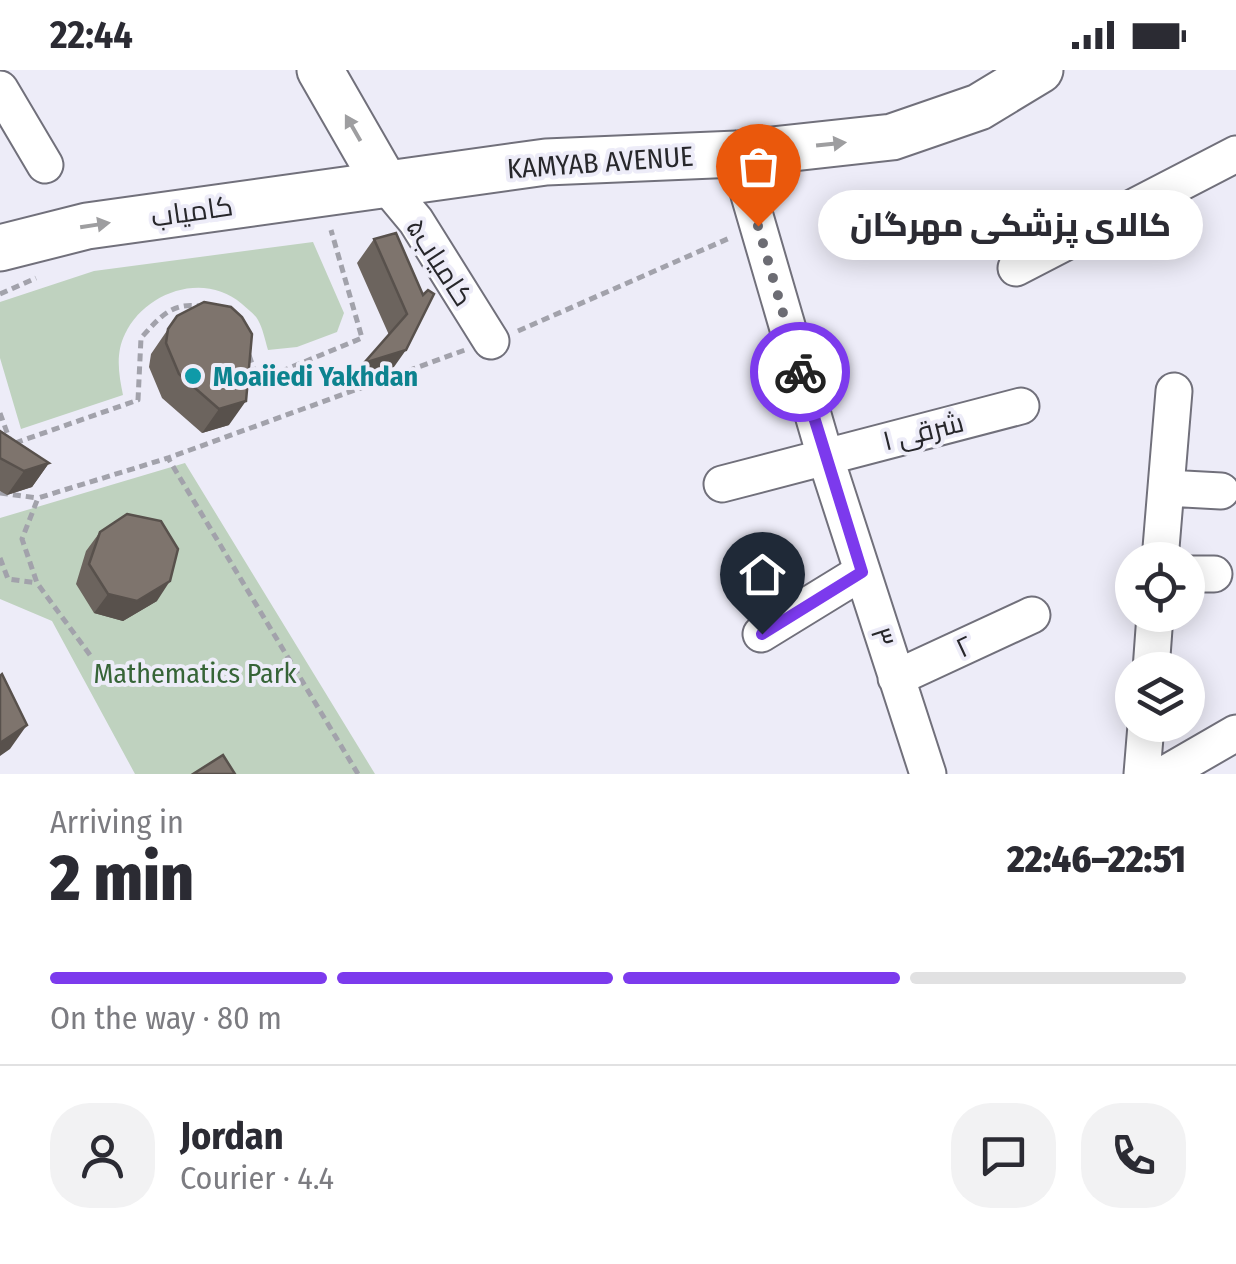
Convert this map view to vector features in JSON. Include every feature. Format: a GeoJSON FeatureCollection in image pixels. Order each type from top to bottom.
{"type":"FeatureCollection","features":[{"type":"Feature","properties":{"kind":"main road"},"geometry":{"type":"LineString","coordinates":[[320,70],[386,185]]}},
{"type":"Feature","properties":{"kind":"main road","name":"KAMYAB AVENUE"},"geometry":{"type":"LineString","coordinates":[[386,185],[546,162],[737,154],[892,137],[978,107],[1040,70]]}},
{"type":"Feature","properties":{"kind":"main road","name":"کامیاب"},"geometry":{"type":"LineString","coordinates":[[0,248],[87,226],[386,185]]}},
{"type":"Feature","properties":{"kind":"street"},"geometry":{"type":"LineString","coordinates":[[0,89],[45,165]]}},
{"type":"Feature","properties":{"kind":"street","name":"۳"},"geometry":{"type":"LineString","coordinates":[[737,154],[825,456],[928,774]]}},
{"type":"Feature","properties":{"kind":"street"},"geometry":{"type":"LineString","coordinates":[[1016,268],[1236,154]]}},
{"type":"Feature","properties":{"kind":"street","name":"کامیاب۵"},"geometry":{"type":"LineString","coordinates":[[386,185],[416,221],[490,341]]}},
{"type":"Feature","properties":{"kind":"street"},"geometry":{"type":"LineString","coordinates":[[1162,542],[1174,391]]}},
{"type":"Feature","properties":{"kind":"street","name":"۱ شرقی"},"geometry":{"type":"LineString","coordinates":[[722,484],[1021,406]]}},
{"type":"Feature","properties":{"kind":"street"},"geometry":{"type":"LineString","coordinates":[[1166,488],[1221,491]]}},
{"type":"Feature","properties":{"kind":"street"},"geometry":{"type":"LineString","coordinates":[[762,634],[862,572]]}},
{"type":"Feature","properties":{"kind":"street","name":"۲"},"geometry":{"type":"LineString","coordinates":[[896,678],[1032,615]]}},
{"type":"Feature","properties":{"kind":"street"},"geometry":{"type":"LineString","coordinates":[[1165,774],[1236,733]]}},
{"type":"Feature","properties":{"kind":"street"},"geometry":{"type":"LineString","coordinates":[[1142,774],[1145,742]]}},
{"type":"Feature","properties":{"kind":"path"},"geometry":{"type":"LineString","coordinates":[[0,493],[38,498],[168,458],[490,341],[758,226]]}},
{"type":"Feature","properties":{"kind":"path"},"geometry":{"type":"LineString","coordinates":[[248,352],[258,381],[362,338],[330,230],[347,228]]}},
{"type":"Feature","properties":{"kind":"path"},"geometry":{"type":"LineString","coordinates":[[0,413],[11,444],[138,400],[141,338],[167,309],[191,304],[212,308]]}},
{"type":"Feature","properties":{"kind":"path"},"geometry":{"type":"LineString","coordinates":[[168,458],[358,774]]}},
{"type":"Feature","properties":{"kind":"path"},"geometry":{"type":"LineString","coordinates":[[38,498],[22,538],[36,583],[90,655]]}},
{"type":"Feature","properties":{"kind":"path"},"geometry":{"type":"LineString","coordinates":[[0,558],[8,578],[36,583]]}},
{"type":"Feature","properties":{"kind":"green space"},"geometry":{"type":"Polygon","coordinates":[[[313,242],[344,313],[337,332],[297,347],[268,350],[257,318],[227,294],[194,288],[177,291],[146,307],[125,334],[119,357],[123,395],[21,429],[0,358],[0,302],[94,271],[313,242]]]}},
{"type":"Feature","properties":{"kind":"green space","name":"Mathematics Park"},"geometry":{"type":"Polygon","coordinates":[[[185,463],[375,774],[135,774],[52,621],[0,599],[0,518],[185,463]]]}},
{"type":"Feature","properties":{"kind":"building"},"geometry":{"type":"Polygon","coordinates":[[[396,233],[423,295],[428,290],[434,294],[406,350],[364,363],[407,314],[374,239],[396,233]]]}},
{"type":"Feature","properties":{"kind":"building"},"geometry":{"type":"Polygon","coordinates":[[[204,302],[231,307],[252,334],[246,401],[219,409],[179,374],[166,343],[168,329],[177,316],[204,302]]]}},
{"type":"Feature","properties":{"kind":"building"},"geometry":{"type":"Polygon","coordinates":[[[0,431],[49,463],[24,471],[0,458],[0,431]]]}},
{"type":"Feature","properties":{"kind":"building"},"geometry":{"type":"Polygon","coordinates":[[[127,514],[161,521],[178,549],[170,581],[137,601],[108,594],[89,564],[100,532],[127,514]]]}},
{"type":"Feature","properties":{"kind":"building"},"geometry":{"type":"Polygon","coordinates":[[[0,676],[27,725],[0,743],[0,676]]]}},
{"type":"Feature","properties":{"kind":"building"},"geometry":{"type":"Polygon","coordinates":[[[223,755],[235,774],[193,774],[223,755]]]}},
{"type":"Feature","properties":{"kind":"way so far"},"geometry":{"type":"LineString","coordinates":[[758,226],[800,372]]}},
{"type":"Feature","properties":{"kind":"place","name":"کالای پزشکی مهرگان"},"geometry":{"type":"Point","coordinates":[758,226]}},
{"type":"Feature","properties":{"kind":"place","name":"Moaiiedi Yakhdan"},"geometry":{"type":"Point","coordinates":[193,376]}},
{"type":"Feature","properties":{"kind":"route"},"geometry":{"type":"LineString","coordinates":[[762,634],[862,572],[800,372]]}}]}
